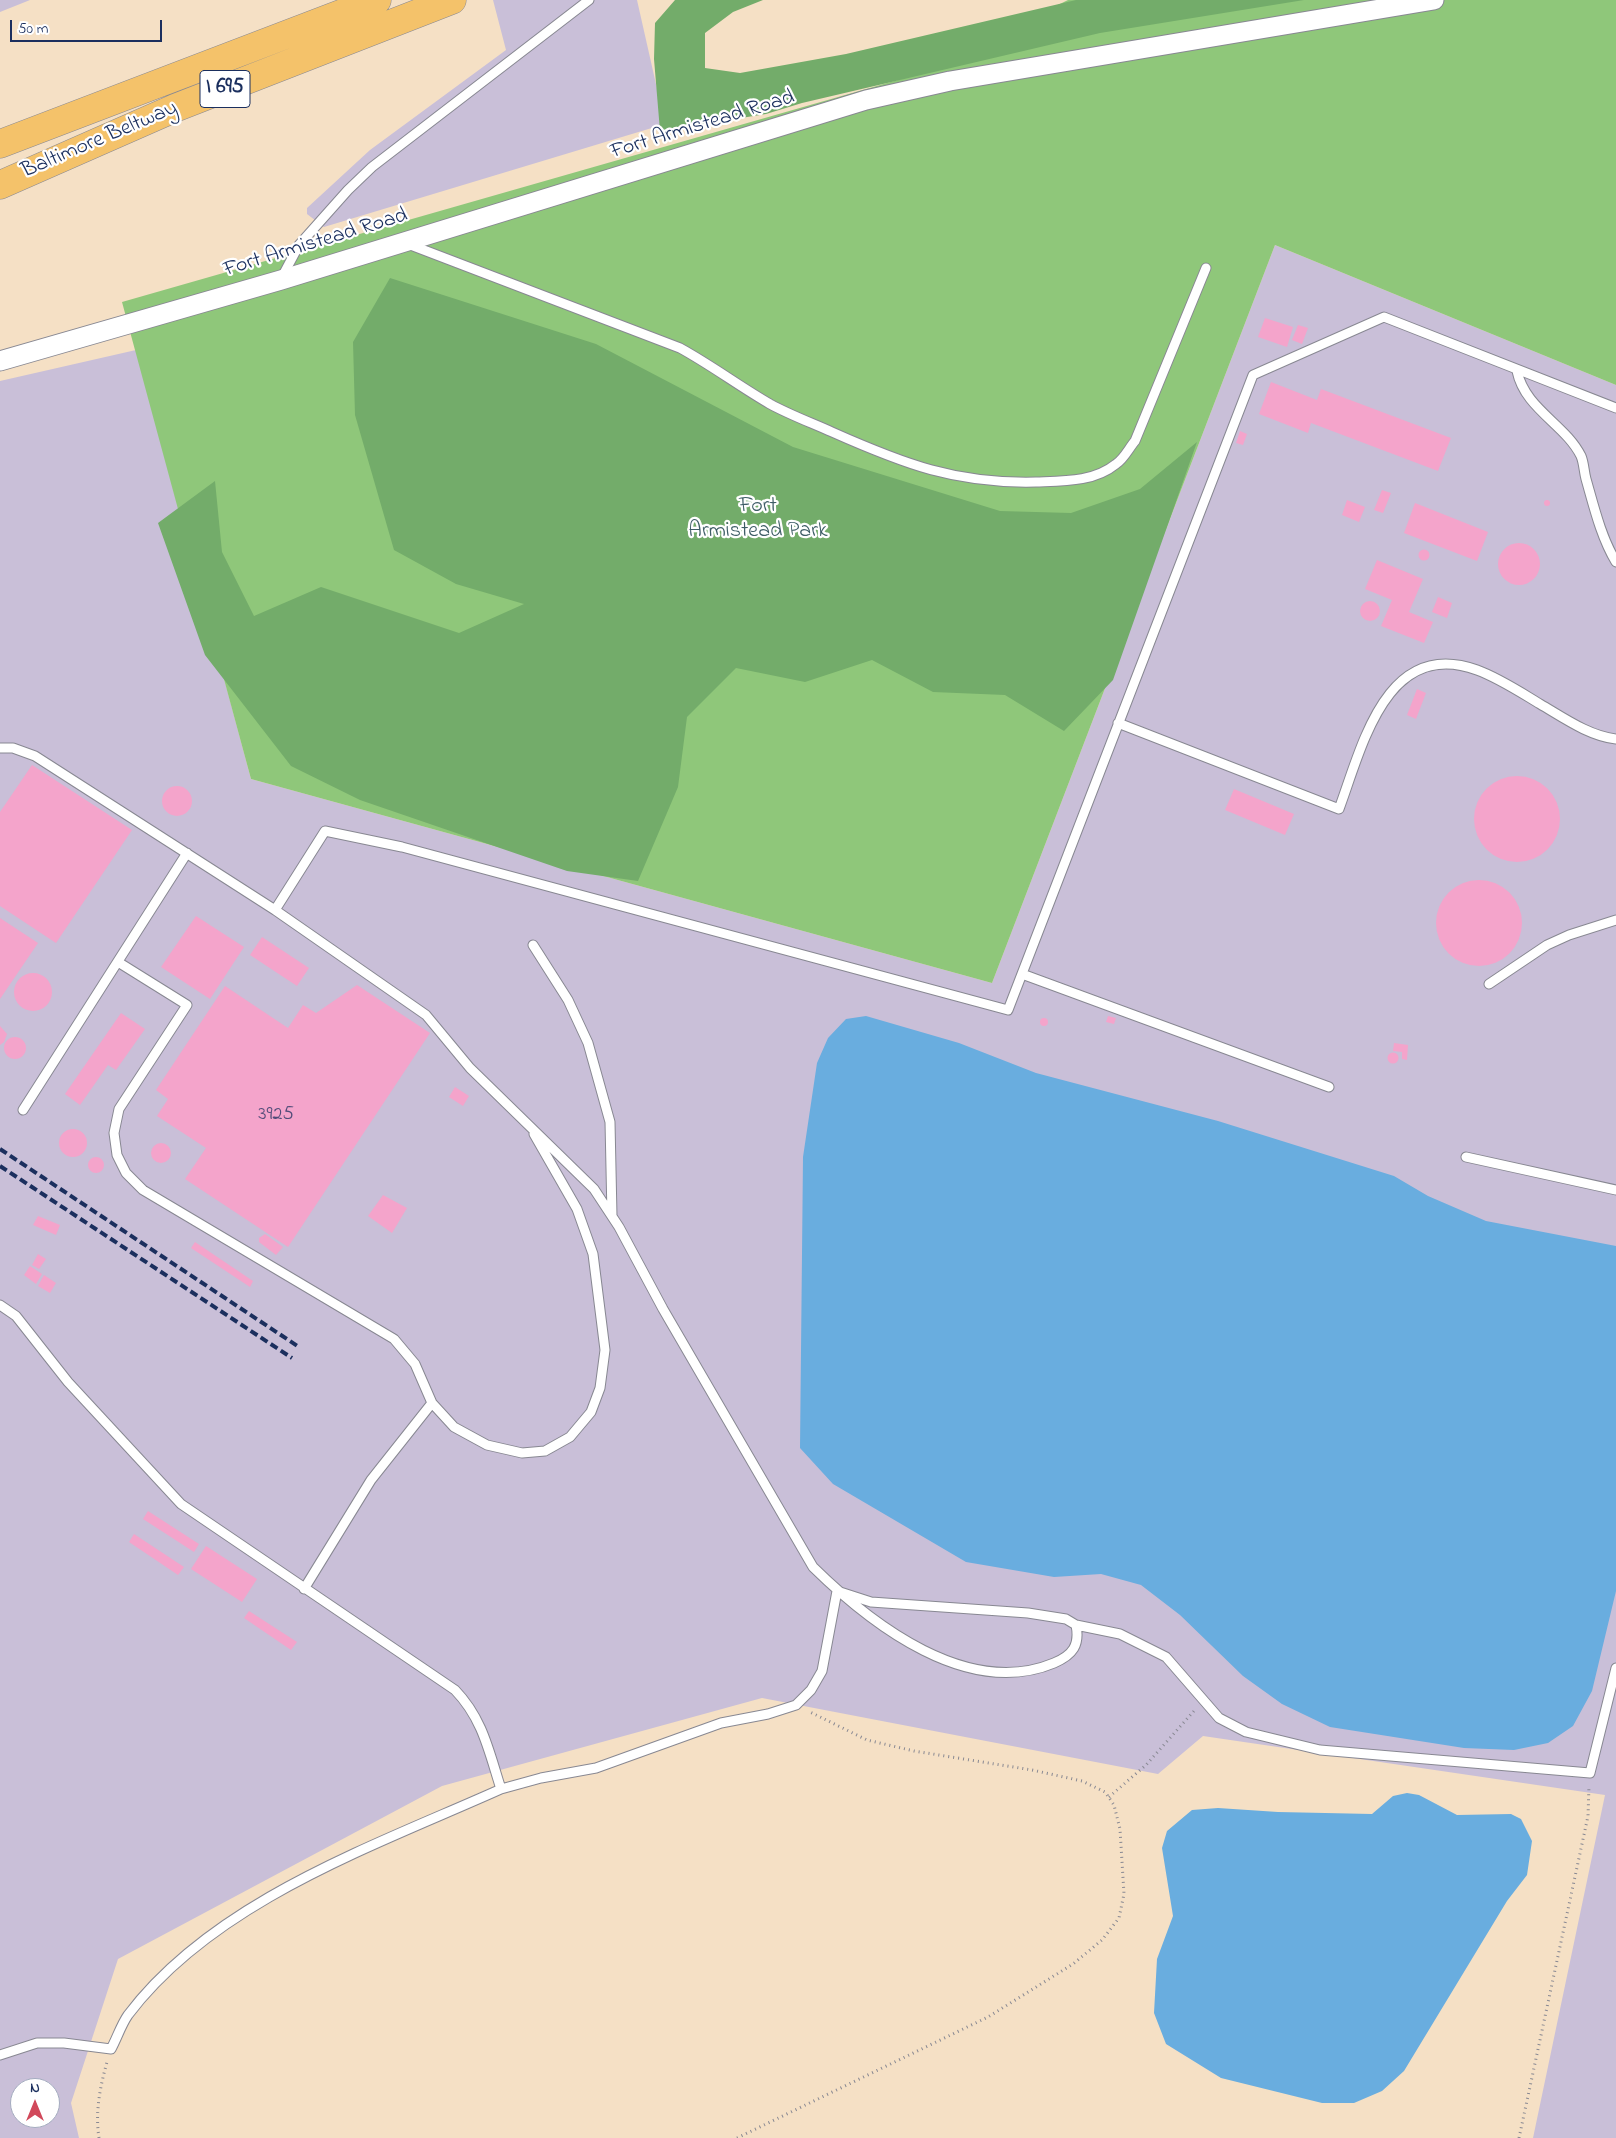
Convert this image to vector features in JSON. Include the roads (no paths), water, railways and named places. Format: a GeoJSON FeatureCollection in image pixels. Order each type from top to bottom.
{"type":"FeatureCollection","features":[{"type":"Feature","properties":{"kind":"highway","name":"Baltimore Beltway"},"geometry":{"type":"LineString","coordinates":[[0,144],[377,0]]}},
{"type":"Feature","properties":{"kind":"highway","name":"Baltimore Beltway"},"geometry":{"type":"LineString","coordinates":[[0,185],[175,108],[452,0]]}},
{"type":"Feature","properties":{"kind":"street","name":"Fort Armistead Road"},"geometry":{"type":"LineString","coordinates":[[0,361],[281,280],[866,100],[950,81],[1434,0]]}},
{"type":"Feature","properties":{"kind":"lane"},"geometry":{"type":"LineString","coordinates":[[281,280],[299,245],[348,190],[372,167],[589,0]]}},
{"type":"Feature","properties":{"kind":"lane"},"geometry":{"type":"LineString","coordinates":[[403,242],[680,348],[717,368],[739,385],[773,405],[890,458],[925,470],[965,479],[1010,483],[1071,481],[1096,476],[1117,464],[1135,440],[1206,268]]}},
{"type":"Feature","properties":{"kind":"lane"},"geometry":{"type":"LineString","coordinates":[[275,910],[325,832],[412,850],[1008,1010],[1253,375],[1384,317],[1517,371],[1616,408]]}},
{"type":"Feature","properties":{"kind":"lane"},"geometry":{"type":"LineString","coordinates":[[1517,371],[1520,382],[1528,397],[1582,457],[1585,476],[1606,545],[1616,562]]}},
{"type":"Feature","properties":{"kind":"lane"},"geometry":{"type":"LineString","coordinates":[[1118,723],[1339,809],[1376,711],[1393,689],[1416,670],[1435,664],[1456,664],[1477,670],[1583,729],[1616,739]]}},
{"type":"Feature","properties":{"kind":"lane"},"geometry":{"type":"LineString","coordinates":[[0,748],[14,748],[34,756],[275,910],[426,1015],[470,1068],[594,1189],[612,1216],[788,1528],[813,1567],[837,1591],[901,1639],[939,1657],[975,1669],[1011,1673],[1036,1671],[1066,1658],[1075,1650],[1078,1636],[1076,1626]]}},
{"type":"Feature","properties":{"kind":"lane"},"geometry":{"type":"LineString","coordinates":[[23,1110],[187,854]]}},
{"type":"Feature","properties":{"kind":"lane"},"geometry":{"type":"LineString","coordinates":[[1489,984],[1547,945],[1569,935],[1616,920]]}},
{"type":"Feature","properties":{"kind":"lane"},"geometry":{"type":"LineString","coordinates":[[533,945],[568,1000],[588,1044],[610,1122],[612,1216]]}},
{"type":"Feature","properties":{"kind":"lane"},"geometry":{"type":"LineString","coordinates":[[118,962],[187,1005],[119,1109],[114,1134],[117,1155],[126,1173],[143,1190],[394,1339],[415,1364],[432,1403],[454,1427],[486,1444],[522,1453],[545,1451],[570,1437],[591,1412],[600,1388],[605,1350],[593,1254],[577,1209],[526,1122]]}},
{"type":"Feature","properties":{"kind":"lane"},"geometry":{"type":"LineString","coordinates":[[1022,974],[1329,1088]]}},
{"type":"Feature","properties":{"kind":"lane"},"geometry":{"type":"LineString","coordinates":[[1466,1157],[1616,1190]]}},
{"type":"Feature","properties":{"kind":"lane"},"geometry":{"type":"LineString","coordinates":[[0,1305],[16,1316],[68,1382],[181,1504],[456,1690],[471,1706],[482,1729],[501,1789]]}},
{"type":"Feature","properties":{"kind":"lane"},"geometry":{"type":"LineString","coordinates":[[304,1589],[371,1480],[432,1403]]}},
{"type":"Feature","properties":{"kind":"lane"},"geometry":{"type":"LineString","coordinates":[[837,1591],[872,1602],[1028,1613],[1066,1619],[1076,1626],[1120,1634],[1166,1657],[1219,1718],[1246,1732],[1320,1750],[1590,1773],[1616,1668]]}},
{"type":"Feature","properties":{"kind":"lane"},"geometry":{"type":"LineString","coordinates":[[0,2055],[37,2044],[64,2044],[111,2049],[127,2017],[159,1978],[200,1943],[273,1894],[363,1850],[501,1789],[541,1778],[596,1768],[721,1723],[768,1714],[796,1705],[812,1690],[822,1671],[837,1591]]}},
{"type":"Feature","properties":{"kind":"water"},"geometry":{"type":"Polygon","coordinates":[[[866,1016],[959,1043],[1036,1073],[1218,1121],[1394,1176],[1428,1196],[1486,1221],[1616,1246],[1616,1591],[1592,1691],[1573,1726],[1548,1743],[1514,1750],[1464,1748],[1330,1727],[1282,1704],[1243,1676],[1180,1615],[1141,1585],[1101,1574],[1054,1577],[966,1562],[833,1484],[800,1448],[803,1157],[817,1063],[828,1038],[846,1019],[866,1016]]]}},
{"type":"Feature","properties":{"kind":"water"},"geometry":{"type":"Polygon","coordinates":[[[1407,1793],[1419,1795],[1457,1815],[1511,1814],[1521,1819],[1532,1841],[1527,1875],[1507,1901],[1404,2071],[1382,2091],[1354,2103],[1322,2103],[1221,2078],[1166,2044],[1154,2013],[1157,1959],[1173,1916],[1162,1848],[1167,1831],[1192,1810],[1218,1808],[1278,1812],[1372,1814],[1393,1796],[1407,1793]]]}},
{"type":"Feature","properties":{"kind":"railway"},"geometry":{"type":"LineString","coordinates":[[0,1149],[299,1347]]}},
{"type":"Feature","properties":{"kind":"railway"},"geometry":{"type":"LineString","coordinates":[[0,1166],[292,1358]]}},
{"type":"Feature","properties":{"kind":"park label","name":"Fort Armistead Park"},"geometry":{"type":"Point","coordinates":[758,520]}}]}
